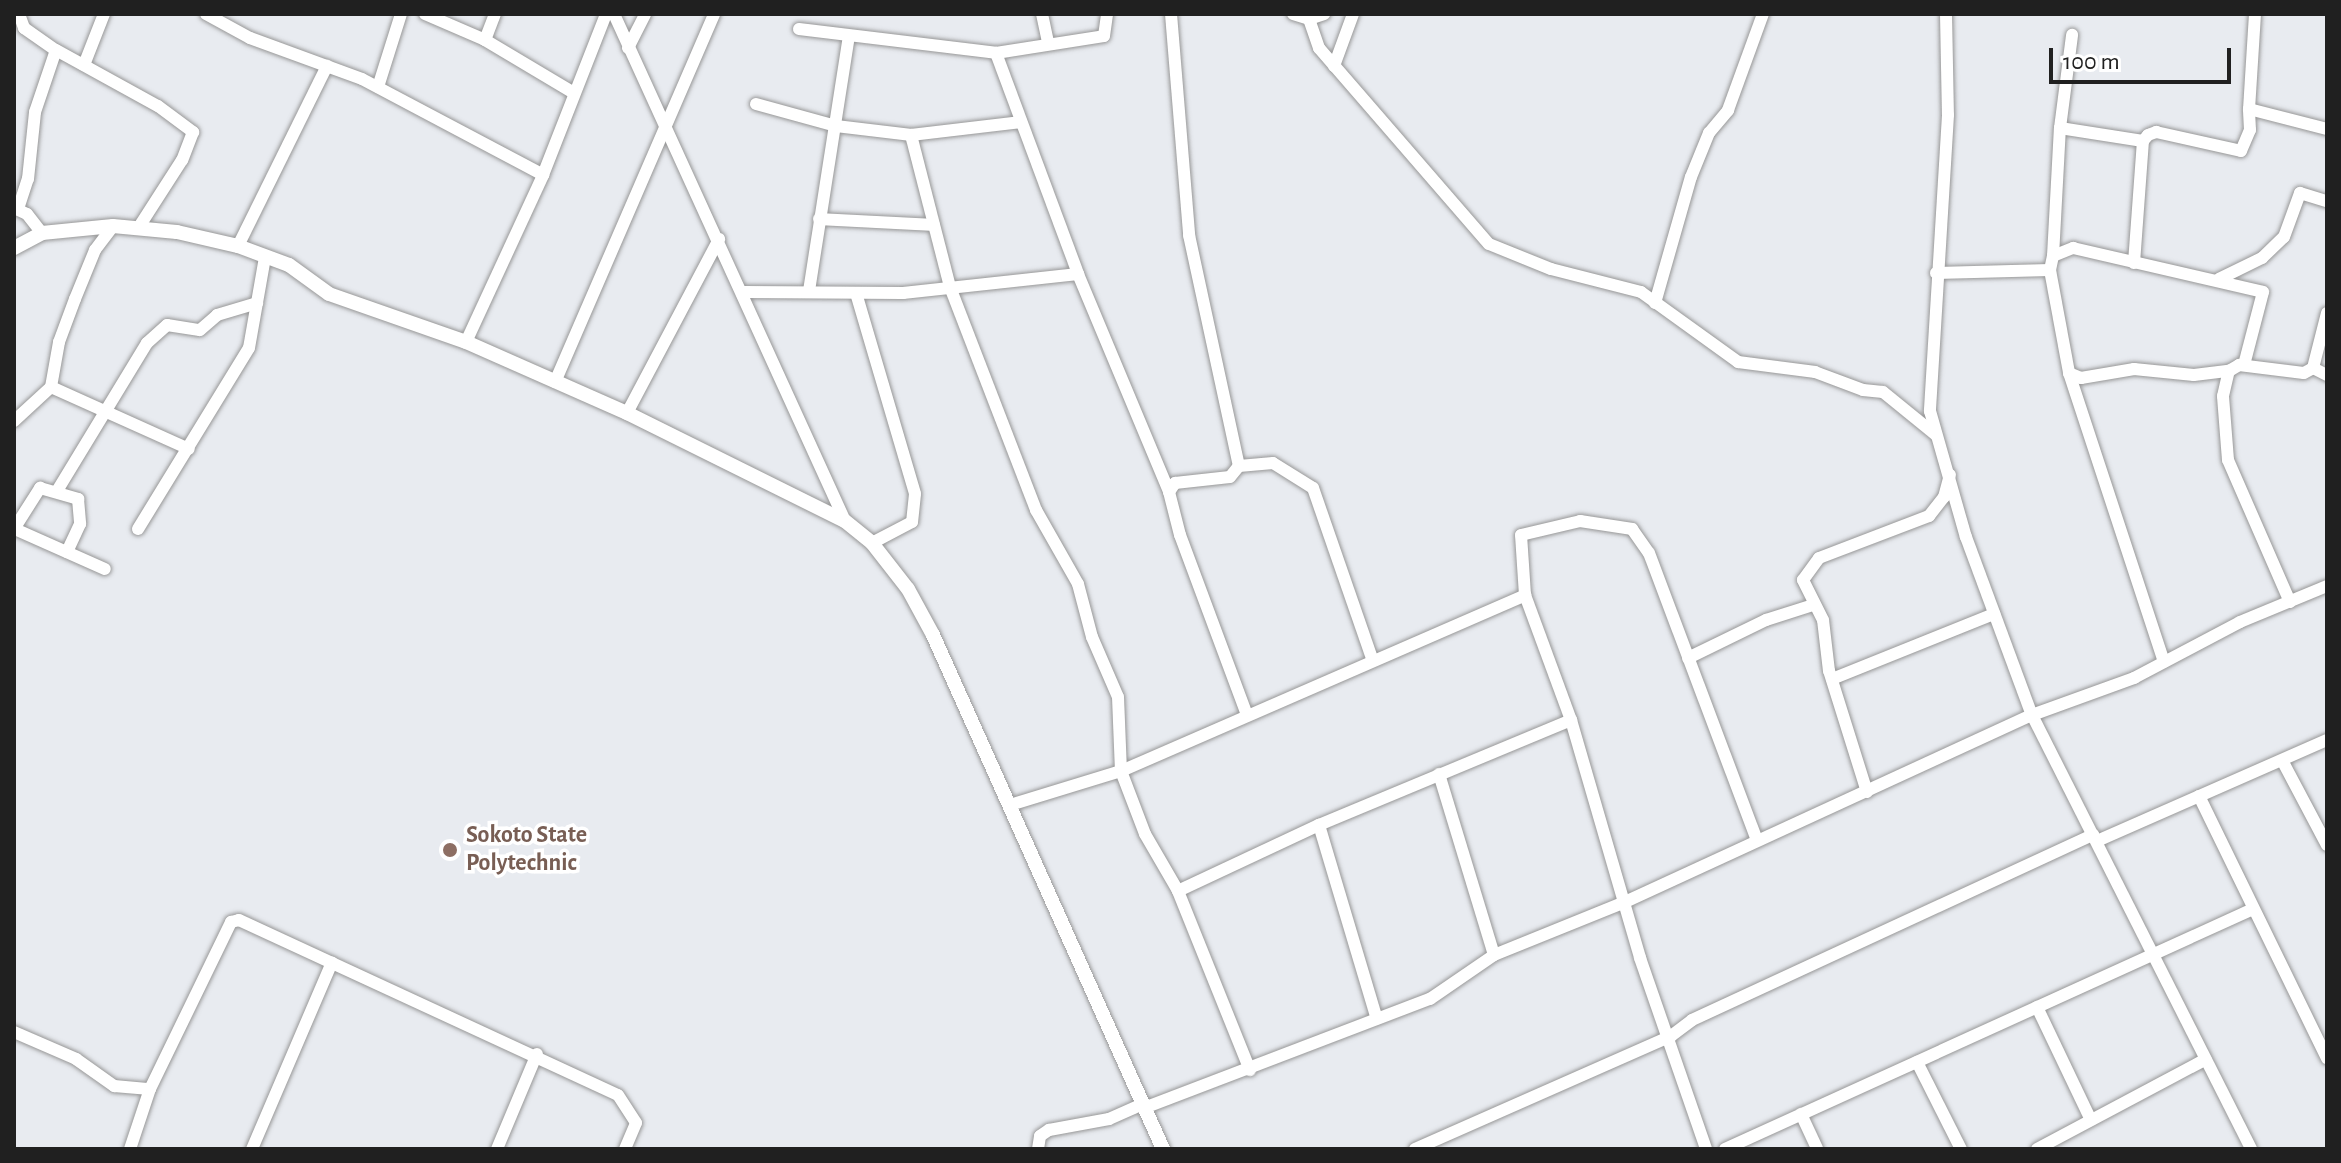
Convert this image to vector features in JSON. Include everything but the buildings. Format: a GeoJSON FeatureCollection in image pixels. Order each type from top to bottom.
{"type":"FeatureCollection","features":[{"type":"Feature","properties":{"kind":"street"},"geometry":{"type":"LineString","coordinates":[[19,14],[24,28],[56,50],[158,106],[193,132],[182,160],[139,227]]}},
{"type":"Feature","properties":{"kind":"street"},"geometry":{"type":"LineString","coordinates":[[84,65],[104,14]]}},
{"type":"Feature","properties":{"kind":"street"},"geometry":{"type":"LineString","coordinates":[[378,87],[401,14]]}},
{"type":"Feature","properties":{"kind":"street"},"geometry":{"type":"LineString","coordinates":[[425,14],[485,40],[574,93]]}},
{"type":"Feature","properties":{"kind":"street"},"geometry":{"type":"LineString","coordinates":[[485,40],[495,14]]}},
{"type":"Feature","properties":{"kind":"street"},"geometry":{"type":"LineString","coordinates":[[466,342],[543,175],[606,14]]}},
{"type":"Feature","properties":{"kind":"street"},"geometry":{"type":"LineString","coordinates":[[614,14],[744,292],[845,521]]}},
{"type":"Feature","properties":{"kind":"street"},"geometry":{"type":"LineString","coordinates":[[628,48],[645,14]]}},
{"type":"Feature","properties":{"kind":"street"},"geometry":{"type":"LineString","coordinates":[[555,382],[664,123],[698,58],[714,14]]}},
{"type":"Feature","properties":{"kind":"street"},"geometry":{"type":"LineString","coordinates":[[1042,14],[1048,43]]}},
{"type":"Feature","properties":{"kind":"street"},"geometry":{"type":"LineString","coordinates":[[799,29],[996,53],[1104,36],[1107,14]]}},
{"type":"Feature","properties":{"kind":"street"},"geometry":{"type":"LineString","coordinates":[[1171,14],[1189,235],[1239,466]]}},
{"type":"Feature","properties":{"kind":"street"},"geometry":{"type":"LineString","coordinates":[[1293,14],[1309,19],[1324,14]]}},
{"type":"Feature","properties":{"kind":"street"},"geometry":{"type":"LineString","coordinates":[[1334,66],[1353,14]]}},
{"type":"Feature","properties":{"kind":"street"},"geometry":{"type":"LineString","coordinates":[[1655,303],[1691,177],[1709,133],[1728,110],[1763,14]]}},
{"type":"Feature","properties":{"kind":"street"},"geometry":{"type":"LineString","coordinates":[[1946,14],[1948,115],[1930,411],[1951,472],[1966,537],[2032,715],[2251,1149]]}},
{"type":"Feature","properties":{"kind":"street"},"geometry":{"type":"LineString","coordinates":[[2060,128],[2143,141],[2156,132],[2241,151],[2250,130],[2255,14]]}},
{"type":"Feature","properties":{"kind":"street"},"geometry":{"type":"LineString","coordinates":[[214,16],[250,38],[378,87],[543,175]]}},
{"type":"Feature","properties":{"kind":"street"},"geometry":{"type":"LineString","coordinates":[[1309,19],[1319,48],[1489,244],[1551,269],[1641,292],[1738,362],[1815,372],[1863,390],[1883,392],[1938,436]]}},
{"type":"Feature","properties":{"kind":"street"},"geometry":{"type":"LineString","coordinates":[[2072,35],[2060,128],[2050,270],[2069,373],[2164,662]]}},
{"type":"Feature","properties":{"kind":"street"},"geometry":{"type":"LineString","coordinates":[[809,291],[849,37]]}},
{"type":"Feature","properties":{"kind":"street"},"geometry":{"type":"LineString","coordinates":[[42,233],[16,208],[28,179],[37,102],[56,50]]}},
{"type":"Feature","properties":{"kind":"street"},"geometry":{"type":"LineString","coordinates":[[996,53],[1078,274],[1169,492],[1180,535],[1247,715]]}},
{"type":"Feature","properties":{"kind":"street"},"geometry":{"type":"LineString","coordinates":[[238,246],[327,66]]}},
{"type":"Feature","properties":{"kind":"street"},"geometry":{"type":"LineString","coordinates":[[756,104],[836,126],[911,135],[1021,122]]}},
{"type":"Feature","properties":{"kind":"street"},"geometry":{"type":"LineString","coordinates":[[2249,109],[2327,129]]}},
{"type":"Feature","properties":{"kind":"street"},"geometry":{"type":"LineString","coordinates":[[911,135],[950,287],[1036,510],[1078,584],[1092,637],[1118,697],[1121,771],[1145,834],[1178,891],[1250,1070]]}},
{"type":"Feature","properties":{"kind":"street"},"geometry":{"type":"LineString","coordinates":[[2134,263],[2143,141]]}},
{"type":"Feature","properties":{"kind":"street"},"geometry":{"type":"LineString","coordinates":[[2218,279],[2262,258],[2284,237],[2300,193],[2327,201]]}},
{"type":"Feature","properties":{"kind":"street"},"geometry":{"type":"LineString","coordinates":[[819,219],[934,225]]}},
{"type":"Feature","properties":{"kind":"street"},"geometry":{"type":"LineString","coordinates":[[14,421],[51,387],[59,342],[75,299],[95,250],[113,226]]}},
{"type":"Feature","properties":{"kind":"street"},"geometry":{"type":"LineString","coordinates":[[14,248],[42,233],[113,226],[139,227],[238,246],[289,265],[329,294],[466,342],[627,413],[845,521],[872,543],[908,589],[933,635],[1163,1149]]}},
{"type":"Feature","properties":{"kind":"street"},"geometry":{"type":"LineString","coordinates":[[627,413],[719,239]]}},
{"type":"Feature","properties":{"kind":"street"},"geometry":{"type":"LineString","coordinates":[[2053,256],[2073,248],[2218,279],[2263,292],[2244,365]]}},
{"type":"Feature","properties":{"kind":"street"},"geometry":{"type":"LineString","coordinates":[[138,529],[249,348],[265,257]]}},
{"type":"Feature","properties":{"kind":"street"},"geometry":{"type":"LineString","coordinates":[[1936,273],[2050,270]]}},
{"type":"Feature","properties":{"kind":"street"},"geometry":{"type":"LineString","coordinates":[[744,292],[856,293],[1078,274]]}},
{"type":"Feature","properties":{"kind":"street"},"geometry":{"type":"LineString","coordinates":[[856,293],[915,494],[912,522],[872,543]]}},
{"type":"Feature","properties":{"kind":"street"},"geometry":{"type":"LineString","coordinates":[[57,491],[135,359],[167,325],[200,330],[217,315],[257,303]]}},
{"type":"Feature","properties":{"kind":"street"},"geometry":{"type":"LineString","coordinates":[[2069,373],[2081,378],[2134,369],[2194,375],[2229,371],[2244,365],[2304,373],[2313,368],[2327,313]]}},
{"type":"Feature","properties":{"kind":"street"},"geometry":{"type":"LineString","coordinates":[[2313,368],[2327,375]]}},
{"type":"Feature","properties":{"kind":"street"},"geometry":{"type":"LineString","coordinates":[[2229,371],[2222,419],[2228,460],[2290,602]]}},
{"type":"Feature","properties":{"kind":"street"},"geometry":{"type":"LineString","coordinates":[[51,387],[189,449]]}},
{"type":"Feature","properties":{"kind":"street"},"geometry":{"type":"LineString","coordinates":[[1169,492],[1185,479],[1230,477],[1239,466],[1273,463],[1313,488],[1372,658]]}},
{"type":"Feature","properties":{"kind":"street"},"geometry":{"type":"LineString","coordinates":[[1867,792],[1832,679],[1823,620],[1803,580],[1812,562],[1929,516],[1944,497],[1951,472]]}},
{"type":"Feature","properties":{"kind":"street"},"geometry":{"type":"LineString","coordinates":[[67,552],[82,507],[78,499],[40,488],[15,530],[105,569]]}},
{"type":"Feature","properties":{"kind":"street"},"geometry":{"type":"LineString","coordinates":[[1706,1149],[1671,1036],[1640,958],[1571,720],[1525,595],[1521,535],[1580,521],[1632,529],[1666,590],[1688,658],[1756,838]]}},
{"type":"Feature","properties":{"kind":"street"},"geometry":{"type":"LineString","coordinates":[[1038,1149],[1040,1136],[1049,1130],[1109,1119],[1250,1070],[1430,999],[1494,955],[1625,902],[1756,838],[1867,792],[2032,715],[2164,662],[2327,586]]}},
{"type":"Feature","properties":{"kind":"street"},"geometry":{"type":"LineString","coordinates":[[1010,805],[1121,771],[1372,658],[1525,595]]}},
{"type":"Feature","properties":{"kind":"street"},"geometry":{"type":"LineString","coordinates":[[1688,658],[1776,616],[1813,605]]}},
{"type":"Feature","properties":{"kind":"street"},"geometry":{"type":"LineString","coordinates":[[1832,679],[1994,614]]}},
{"type":"Feature","properties":{"kind":"street"},"geometry":{"type":"LineString","coordinates":[[1178,891],[1319,825],[1571,720]]}},
{"type":"Feature","properties":{"kind":"street"},"geometry":{"type":"LineString","coordinates":[[1415,1149],[1671,1036],[1692,1020],[2095,838],[2283,762],[2327,740]]}},
{"type":"Feature","properties":{"kind":"street"},"geometry":{"type":"LineString","coordinates":[[2283,762],[2327,845]]}},
{"type":"Feature","properties":{"kind":"street"},"geometry":{"type":"LineString","coordinates":[[1439,774],[1494,955]]}},
{"type":"Feature","properties":{"kind":"street"},"geometry":{"type":"LineString","coordinates":[[2199,796],[2327,1058]]}},
{"type":"Feature","properties":{"kind":"street"},"geometry":{"type":"LineString","coordinates":[[1319,825],[1377,1019]]}},
{"type":"Feature","properties":{"kind":"street"},"geometry":{"type":"LineString","coordinates":[[1725,1149],[2253,909]]}},
{"type":"Feature","properties":{"kind":"street"},"geometry":{"type":"LineString","coordinates":[[130,1149],[150,1089],[231,922],[239,920],[537,1054],[618,1095],[636,1123],[625,1149]]}},
{"type":"Feature","properties":{"kind":"street"},"geometry":{"type":"LineString","coordinates":[[252,1149],[332,962]]}},
{"type":"Feature","properties":{"kind":"street"},"geometry":{"type":"LineString","coordinates":[[2037,1007],[2091,1120]]}},
{"type":"Feature","properties":{"kind":"street"},"geometry":{"type":"LineString","coordinates":[[14,1032],[76,1059],[114,1086],[150,1089]]}},
{"type":"Feature","properties":{"kind":"street"},"geometry":{"type":"LineString","coordinates":[[497,1149],[537,1054]]}},
{"type":"Feature","properties":{"kind":"street"},"geometry":{"type":"LineString","coordinates":[[2037,1149],[2206,1059]]}},
{"type":"Feature","properties":{"kind":"street"},"geometry":{"type":"LineString","coordinates":[[1917,1062],[1961,1149]]}},
{"type":"Feature","properties":{"kind":"street"},"geometry":{"type":"LineString","coordinates":[[1801,1114],[1817,1149]]}},
{"type":"Feature","properties":{"kind":"place","name":"Sokoto State Polytechnic"},"geometry":{"type":"Point","coordinates":[450,850]}}]}
